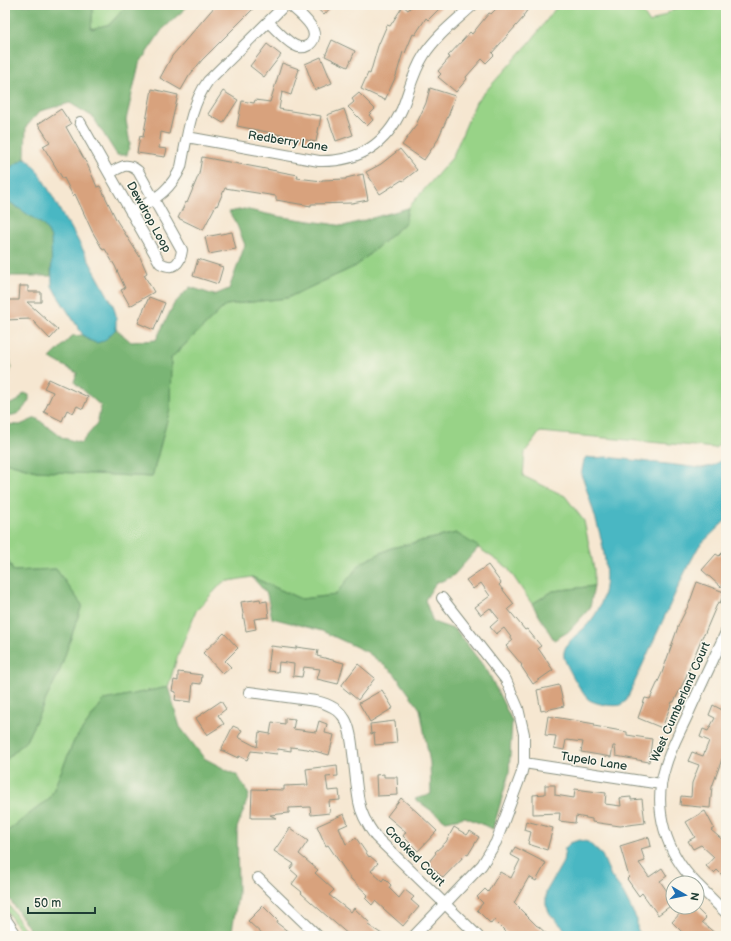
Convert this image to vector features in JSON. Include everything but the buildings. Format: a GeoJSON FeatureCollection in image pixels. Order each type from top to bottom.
{"type":"FeatureCollection","features":[{"type":"Feature","properties":{"kind":"street"},"geometry":{"type":"LineString","coordinates":[[132,213],[162,194],[176,177],[180,167],[193,110],[201,91],[208,81],[285,5]]}},
{"type":"Feature","properties":{"kind":"street"},"geometry":{"type":"LineString","coordinates":[[268,22],[295,46],[308,46],[314,37],[313,29],[290,5]]}},
{"type":"Feature","properties":{"kind":"street","name":"Redberry Lane"},"geometry":{"type":"LineString","coordinates":[[187,138],[319,161],[334,162],[362,154],[379,141],[395,123],[402,110],[418,67],[434,42],[473,5]]}},
{"type":"Feature","properties":{"kind":"street","name":"Dewdrop Loop"},"geometry":{"type":"LineString","coordinates":[[80,122],[160,263],[170,266],[175,265],[181,257],[182,250],[138,171],[127,165],[110,173]]}},
{"type":"Feature","properties":{"kind":"street"},"geometry":{"type":"LineString","coordinates":[[414,936],[482,865],[491,853],[521,775],[524,763],[525,746],[522,722],[518,708],[506,680],[442,598]]}},
{"type":"Feature","properties":{"kind":"street","name":"West Cumberland Court"},"geometry":{"type":"LineString","coordinates":[[689,875],[673,853],[666,836],[662,821],[660,800],[661,784],[669,756],[726,632]]}},
{"type":"Feature","properties":{"kind":"street","name":"Crooked Court"},"geometry":{"type":"LineString","coordinates":[[249,692],[316,700],[326,703],[345,718],[351,732],[359,802],[368,825],[376,837],[478,936]]}},
{"type":"Feature","properties":{"kind":"street","name":"Tupelo Lane"},"geometry":{"type":"LineString","coordinates":[[524,763],[661,784]]}},
{"type":"Feature","properties":{"kind":"street"},"geometry":{"type":"LineString","coordinates":[[258,878],[318,936]]}},
{"type":"Feature","properties":{"kind":"street","name":"West Cumberland Court"},"geometry":{"type":"LineString","coordinates":[[705,893],[726,913]]}},
{"type":"Feature","properties":{"kind":"street"},"geometry":{"type":"LineString","coordinates":[[5,918],[16,936]]}},
{"type":"Feature","properties":{"kind":"green space"},"geometry":{"type":"Polygon","coordinates":[[[5,5],[94,5],[91,29],[110,24],[127,5],[189,5],[162,30],[139,64],[126,120],[130,144],[127,155],[117,155],[93,117],[70,103],[40,111],[26,127],[25,158],[5,171],[5,5]]]}},
{"type":"Feature","properties":{"kind":"green space"},"geometry":{"type":"Polygon","coordinates":[[[94,5],[127,5],[110,24],[91,29],[94,5]]]}},
{"type":"Feature","properties":{"kind":"green space"},"geometry":{"type":"Polygon","coordinates":[[[558,5],[638,5],[650,23],[682,5],[726,5],[726,439],[715,448],[540,432],[525,452],[523,476],[565,496],[584,521],[594,569],[594,586],[553,591],[532,604],[507,567],[456,533],[391,548],[361,563],[335,595],[301,599],[252,577],[223,582],[196,611],[177,658],[168,687],[104,700],[74,741],[50,798],[5,833],[5,761],[26,741],[60,670],[82,605],[56,569],[13,571],[5,554],[5,462],[36,471],[152,477],[170,409],[171,358],[226,305],[287,298],[356,266],[405,223],[408,208],[452,158],[476,102],[531,41],[558,5]]]}},
{"type":"Feature","properties":{"kind":"green space"},"geometry":{"type":"Polygon","coordinates":[[[5,199],[39,221],[49,232],[52,248],[51,276],[5,276],[5,199]]]}},
{"type":"Feature","properties":{"kind":"green space"},"geometry":{"type":"Polygon","coordinates":[[[408,208],[405,223],[356,266],[287,298],[226,305],[171,358],[170,409],[152,477],[36,471],[5,462],[5,424],[20,425],[36,418],[63,438],[81,443],[97,424],[101,406],[74,382],[77,373],[50,358],[72,336],[83,335],[89,340],[104,341],[116,329],[131,342],[156,340],[174,304],[190,287],[214,295],[229,289],[245,245],[237,225],[229,212],[244,209],[276,216],[344,226],[408,208]]]}},
{"type":"Feature","properties":{"kind":"green space"},"geometry":{"type":"Polygon","coordinates":[[[5,330],[11,367],[7,386],[5,387],[5,330]]]}},
{"type":"Feature","properties":{"kind":"green space"},"geometry":{"type":"Polygon","coordinates":[[[24,393],[29,395],[29,400],[22,410],[17,414],[5,415],[5,406],[18,401],[24,393]]]}},
{"type":"Feature","properties":{"kind":"green space"},"geometry":{"type":"Polygon","coordinates":[[[456,533],[479,547],[453,576],[435,584],[425,600],[433,622],[456,630],[488,672],[512,721],[509,773],[493,829],[465,817],[446,821],[415,799],[431,794],[430,763],[420,709],[394,673],[367,652],[322,631],[272,618],[267,594],[252,577],[301,599],[335,595],[361,563],[391,548],[456,533]]]}},
{"type":"Feature","properties":{"kind":"green space"},"geometry":{"type":"Polygon","coordinates":[[[5,554],[13,571],[56,569],[82,605],[60,670],[26,741],[5,761],[5,554]]]}},
{"type":"Feature","properties":{"kind":"green space"},"geometry":{"type":"Polygon","coordinates":[[[594,586],[590,608],[568,632],[554,640],[532,604],[553,591],[594,586]]]}},
{"type":"Feature","properties":{"kind":"green space"},"geometry":{"type":"Polygon","coordinates":[[[168,687],[180,727],[204,758],[238,776],[249,795],[237,828],[238,895],[231,936],[34,936],[5,892],[5,833],[50,798],[74,741],[104,700],[168,687]]]}},
{"type":"Feature","properties":{"kind":"green space"},"geometry":{"type":"Polygon","coordinates":[[[5,899],[29,936],[23,936],[5,908],[5,899]]]}},
{"type":"Feature","properties":{"kind":"water"},"geometry":{"type":"Polygon","coordinates":[[[25,158],[35,167],[41,176],[113,305],[116,315],[116,329],[104,341],[96,343],[83,335],[52,286],[51,238],[47,230],[42,224],[5,199],[5,171],[25,158]]]}},
{"type":"Feature","properties":{"kind":"water"},"geometry":{"type":"Polygon","coordinates":[[[586,457],[606,457],[701,468],[712,466],[726,457],[726,520],[699,546],[685,572],[626,701],[618,706],[599,704],[588,699],[574,679],[564,657],[565,648],[568,643],[589,623],[596,613],[602,601],[605,583],[606,569],[601,539],[581,475],[586,457]]]}},
{"type":"Feature","properties":{"kind":"water"},"geometry":{"type":"Polygon","coordinates":[[[579,840],[588,842],[602,855],[611,876],[621,889],[637,920],[637,928],[641,936],[571,936],[550,914],[546,905],[546,892],[563,862],[565,848],[570,843],[579,840]]]}}]}
